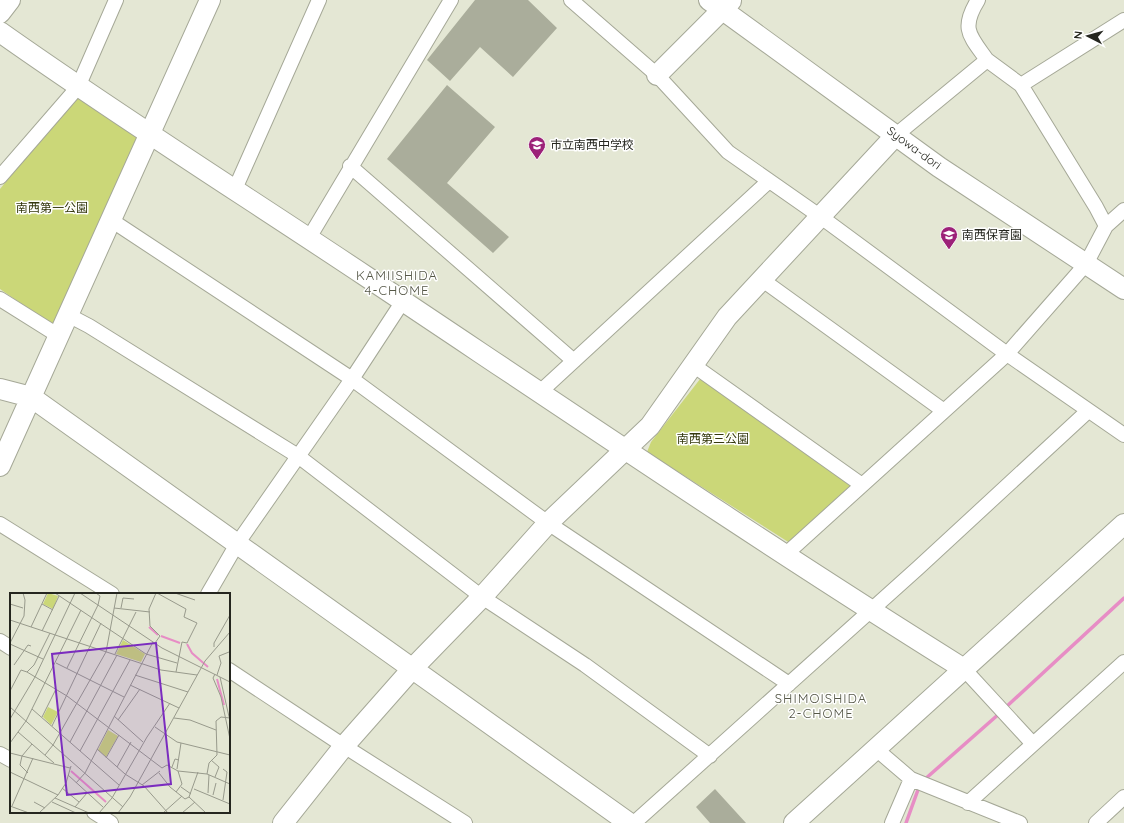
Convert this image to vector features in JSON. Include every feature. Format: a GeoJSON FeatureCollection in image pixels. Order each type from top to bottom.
{"type":"FeatureCollection","features":[{"type":"Feature","properties":{"kind":"street"},"geometry":{"type":"LineString","coordinates":[[0,177],[78,87],[116,0]]}},
{"type":"Feature","properties":{"kind":"street"},"geometry":{"type":"LineString","coordinates":[[0,466],[210,0]]}},
{"type":"Feature","properties":{"kind":"street"},"geometry":{"type":"LineString","coordinates":[[235,189],[319,0]]}},
{"type":"Feature","properties":{"kind":"street"},"geometry":{"type":"LineString","coordinates":[[308,238],[451,0]]}},
{"type":"Feature","properties":{"kind":"street"},"geometry":{"type":"LineString","coordinates":[[571,0],[657,75],[728,152],[821,217],[1007,354],[1124,435]]}},
{"type":"Feature","properties":{"kind":"street"},"geometry":{"type":"LineString","coordinates":[[978,0],[970,13],[968,34],[987,60],[1021,85],[1096,207],[1106,226]]}},
{"type":"Feature","properties":{"kind":"street"},"geometry":{"type":"LineString","coordinates":[[657,75],[722,4]]}},
{"type":"Feature","properties":{"kind":"street","name":"Syowa-dori"},"geometry":{"type":"LineString","coordinates":[[722,4],[939,167],[1124,289]]}},
{"type":"Feature","properties":{"kind":"street"},"geometry":{"type":"LineString","coordinates":[[1021,85],[1124,20]]}},
{"type":"Feature","properties":{"kind":"street"},"geometry":{"type":"LineString","coordinates":[[0,32],[78,87],[235,189],[626,450],[870,610],[964,669],[1033,744]]}},
{"type":"Feature","properties":{"kind":"street"},"geometry":{"type":"LineString","coordinates":[[286,822],[344,746],[412,669],[482,597],[548,523],[650,426],[727,317],[761,280],[896,135],[987,60]]}},
{"type":"Feature","properties":{"kind":"street"},"geometry":{"type":"LineString","coordinates":[[350,166],[574,361]]}},
{"type":"Feature","properties":{"kind":"street"},"geometry":{"type":"LineString","coordinates":[[540,392],[769,181]]}},
{"type":"Feature","properties":{"kind":"street"},"geometry":{"type":"LineString","coordinates":[[785,554],[1007,354],[1086,264],[1106,226],[1124,210]]}},
{"type":"Feature","properties":{"kind":"street"},"geometry":{"type":"LineString","coordinates":[[111,220],[352,379],[548,523],[789,684]]}},
{"type":"Feature","properties":{"kind":"street"},"geometry":{"type":"LineString","coordinates":[[761,280],[944,411]]}},
{"type":"Feature","properties":{"kind":"street"},"geometry":{"type":"LineString","coordinates":[[0,299],[59,336]]}},
{"type":"Feature","properties":{"kind":"street"},"geometry":{"type":"LineString","coordinates":[[209,593],[237,544],[352,379],[403,301]]}},
{"type":"Feature","properties":{"kind":"street"},"geometry":{"type":"LineString","coordinates":[[68,315],[89,326],[298,456],[482,597],[585,665],[710,756]]}},
{"type":"Feature","properties":{"kind":"street"},"geometry":{"type":"LineString","coordinates":[[693,365],[862,485]]}},
{"type":"Feature","properties":{"kind":"street"},"geometry":{"type":"LineString","coordinates":[[0,389],[31,397],[629,823]]}},
{"type":"Feature","properties":{"kind":"street"},"geometry":{"type":"LineString","coordinates":[[634,823],[710,756],[1088,411]]}},
{"type":"Feature","properties":{"kind":"street"},"geometry":{"type":"LineString","coordinates":[[0,524],[110,593]]}},
{"type":"Feature","properties":{"kind":"street"},"geometry":{"type":"LineString","coordinates":[[794,823],[1124,524]]}},
{"type":"Feature","properties":{"kind":"street"},"geometry":{"type":"LineString","coordinates":[[0,641],[10,647]]}},
{"type":"Feature","properties":{"kind":"street"},"geometry":{"type":"LineString","coordinates":[[968,803],[1124,663]]}},
{"type":"Feature","properties":{"kind":"street"},"geometry":{"type":"LineString","coordinates":[[230,671],[344,746],[465,823]]}},
{"type":"Feature","properties":{"kind":"street"},"geometry":{"type":"LineString","coordinates":[[876,749],[913,779],[968,803],[1020,823]]}},
{"type":"Feature","properties":{"kind":"street"},"geometry":{"type":"LineString","coordinates":[[0,754],[10,759]]}},
{"type":"Feature","properties":{"kind":"street"},"geometry":{"type":"LineString","coordinates":[[892,823],[913,779]]}},
{"type":"Feature","properties":{"kind":"street"},"geometry":{"type":"LineString","coordinates":[[1096,823],[1124,797]]}},
{"type":"Feature","properties":{"kind":"street"},"geometry":{"type":"LineString","coordinates":[[96,813],[111,823]]}},
{"type":"Feature","properties":{"kind":"green space","name":"南西第一公園"},"geometry":{"type":"Polygon","coordinates":[[[77,95],[141,132],[54,326],[0,289],[0,189],[77,95]]]}},
{"type":"Feature","properties":{"kind":"green space","name":"南西第三公園"},"geometry":{"type":"Polygon","coordinates":[[[704,374],[857,486],[793,545],[647,452],[651,442],[704,374]]]}},
{"type":"Feature","properties":{"kind":"building"},"geometry":{"type":"Polygon","coordinates":[[[475,0],[528,0],[557,28],[513,77],[480,47],[450,81],[427,60],[475,0]]]}},
{"type":"Feature","properties":{"kind":"building"},"geometry":{"type":"Polygon","coordinates":[[[447,85],[495,127],[447,183],[509,237],[493,253],[387,159],[447,85]]]}},
{"type":"Feature","properties":{"kind":"building"},"geometry":{"type":"Polygon","coordinates":[[[715,789],[746,823],[710,823],[696,807],[715,789]]]}},
{"type":"Feature","properties":{"kind":"waterway"},"geometry":{"type":"LineString","coordinates":[[1005,708],[1124,598]]}},
{"type":"Feature","properties":{"kind":"waterway"},"geometry":{"type":"LineString","coordinates":[[924,780],[1000,713]]}},
{"type":"Feature","properties":{"kind":"waterway"},"geometry":{"type":"LineString","coordinates":[[906,823],[919,787]]}},
{"type":"Feature","properties":{"kind":"place","name":"市立南西中学校"},"geometry":{"type":"Point","coordinates":[537,160]}},
{"type":"Feature","properties":{"kind":"place","name":"南西保育園"},"geometry":{"type":"Point","coordinates":[949,250]}},
{"type":"Feature","properties":{"kind":"district","name":"KAMIISHIDA 4-CHOME"},"geometry":{"type":"Point","coordinates":[397,282]}},
{"type":"Feature","properties":{"kind":"district","name":"SHIMOISHIDA 2-CHOME"},"geometry":{"type":"Point","coordinates":[821,706]}}]}
